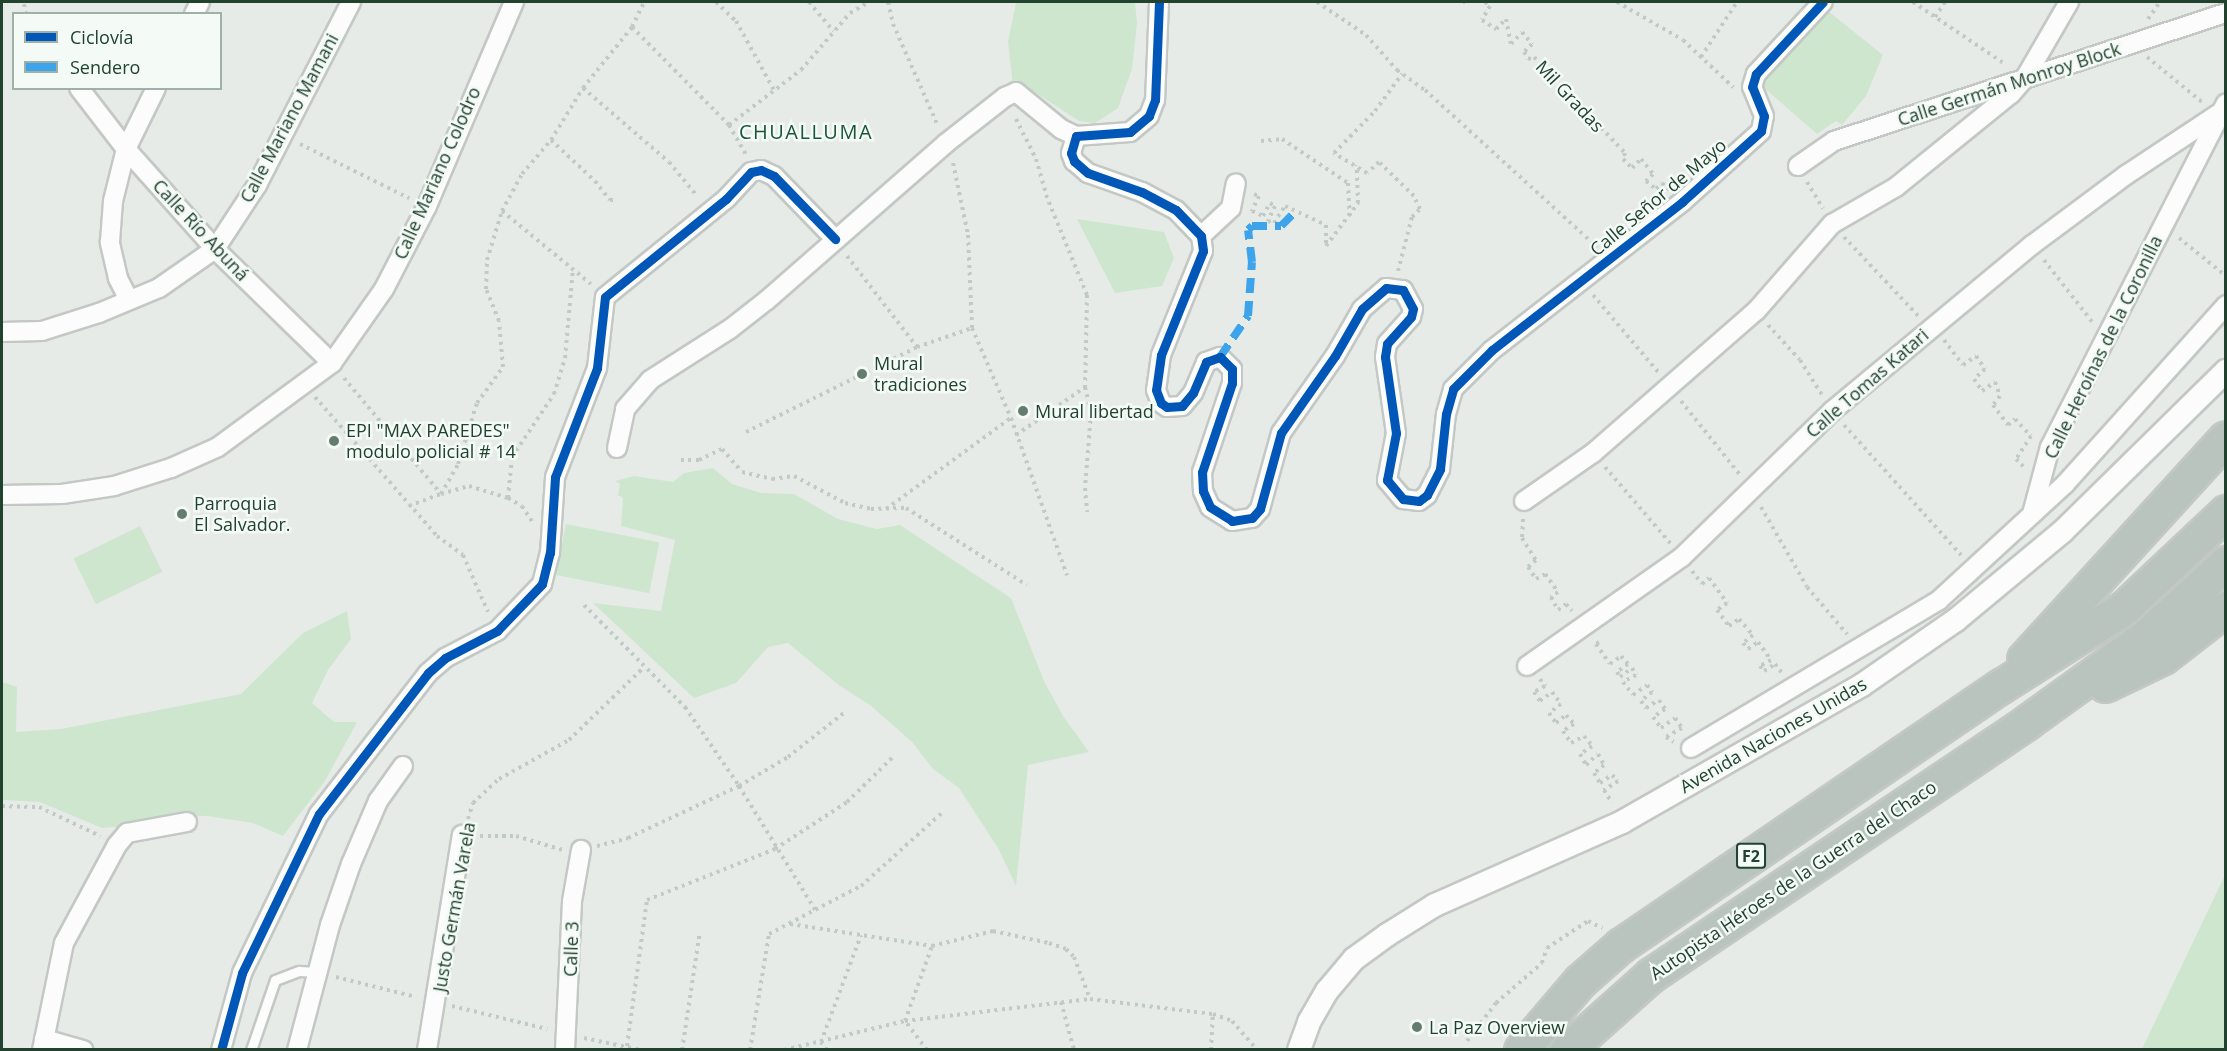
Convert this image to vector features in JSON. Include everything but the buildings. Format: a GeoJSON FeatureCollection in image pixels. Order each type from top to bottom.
{"type":"FeatureCollection","features":[{"type":"Feature","properties":{"kind":"highway","name":"F2"},"geometry":{"type":"LineString","coordinates":[[2001,686],[2094,578],[2226,438]]}},
{"type":"Feature","properties":{"kind":"highway","name":"F2"},"geometry":{"type":"LineString","coordinates":[[2001,686],[2106,586],[2226,464]]}},
{"type":"Feature","properties":{"kind":"highway","name":"F2"},"geometry":{"type":"LineString","coordinates":[[2001,686],[2121,595],[2226,491]]}},
{"type":"Feature","properties":{"kind":"highway","name":"F2"},"geometry":{"type":"LineString","coordinates":[[1521,1050],[1580,981],[1621,945],[2001,686],[2124,608],[2226,513]]}},
{"type":"Feature","properties":{"kind":"highway","name":"Autopista Héroes de la Guerra del Chaco"},"geometry":{"type":"LineString","coordinates":[[2027,722],[2138,628],[2226,543]]}},
{"type":"Feature","properties":{"kind":"highway","name":"Autopista Héroes de la Guerra del Chaco"},"geometry":{"type":"LineString","coordinates":[[1567,1050],[1651,975],[2027,722],[2145,637],[2226,563]]}},
{"type":"Feature","properties":{"kind":"highway","name":"Autopista Héroes de la Guerra del Chaco"},"geometry":{"type":"LineString","coordinates":[[2027,722],[2152,648],[2226,585]]}},
{"type":"Feature","properties":{"kind":"highway","name":"Autopista Héroes de la Guerra del Chaco"},"geometry":{"type":"LineString","coordinates":[[2027,722],[2163,657],[2226,608]]}},
{"type":"Feature","properties":{"kind":"street","name":"Calle Mariano Mamani"},"geometry":{"type":"LineString","coordinates":[[2,332],[42,331],[129,300],[159,288],[214,249],[257,185],[351,2]]}},
{"type":"Feature","properties":{"kind":"street","name":"Calle Mariano Colodro"},"geometry":{"type":"LineString","coordinates":[[2,495],[62,494],[114,486],[171,468],[218,447],[332,363],[384,289],[427,206],[514,2]]}},
{"type":"Feature","properties":{"kind":"street"},"geometry":{"type":"LineString","coordinates":[[617,448],[625,409],[633,396],[673,364],[730,329],[945,144],[1005,97],[1016,92],[1061,129],[1076,136],[1130,132],[1149,116],[1155,99],[1159,2]]}},
{"type":"Feature","properties":{"kind":"street"},"geometry":{"type":"LineString","coordinates":[[1764,116],[1752,87],[1756,74],[1823,2]]}},
{"type":"Feature","properties":{"kind":"street"},"geometry":{"type":"LineString","coordinates":[[1524,501],[1593,453],[1668,384],[1755,311],[1832,224],[1896,187],[2011,94],[2025,78],[2069,2]]}},
{"type":"Feature","properties":{"kind":"street","name":"Calle Germán Monroy Block"},"geometry":{"type":"LineString","coordinates":[[1798,166],[1834,141],[2226,13]]}},
{"type":"Feature","properties":{"kind":"street","name":"Calle Río Abuná"},"geometry":{"type":"LineString","coordinates":[[82,90],[126,149],[214,249],[332,363]]}},
{"type":"Feature","properties":{"kind":"street"},"geometry":{"type":"LineString","coordinates":[[129,300],[118,278],[110,242],[113,201],[126,149],[155,90]]}},
{"type":"Feature","properties":{"kind":"street","name":"Calle Heroínas de la Coronilla"},"geometry":{"type":"LineString","coordinates":[[2032,514],[2050,447],[2222,108]]}},
{"type":"Feature","properties":{"kind":"street","name":"Calle Tomas Katari"},"geometry":{"type":"LineString","coordinates":[[1527,666],[1581,625],[1682,557],[1750,488],[1832,411],[2032,246],[2222,108]]}},
{"type":"Feature","properties":{"kind":"street","name":"Calle Señor de Mayo"},"geometry":{"type":"LineString","coordinates":[[1396,287],[1409,298],[1413,309],[1411,317],[1388,344],[1385,357],[1396,423],[1387,480],[1403,499],[1419,501],[1434,485],[1453,389],[1492,350],[1682,202],[1761,131],[1764,116]]}},
{"type":"Feature","properties":{"kind":"street"},"geometry":{"type":"LineString","coordinates":[[1076,136],[1070,146],[1079,167],[1176,210],[1201,236],[1203,251],[1161,355],[1156,390],[1161,403],[1167,408],[1182,406],[1193,393],[1206,362],[1220,357],[1232,369],[1232,383],[1202,471],[1203,491],[1210,507],[1232,521],[1252,518],[1260,509],[1281,433],[1335,356],[1362,309],[1374,295],[1396,287]]}},
{"type":"Feature","properties":{"kind":"street"},"geometry":{"type":"LineString","coordinates":[[221,1050],[242,974],[319,814],[428,673],[445,658],[497,631],[542,585],[550,553],[555,477],[597,368],[605,297],[710,212],[746,175],[756,171],[774,176],[834,239]]}},
{"type":"Feature","properties":{"kind":"street"},"geometry":{"type":"LineString","coordinates":[[1201,236],[1231,208],[1236,183]]}},
{"type":"Feature","properties":{"kind":"street"},"geometry":{"type":"LineString","coordinates":[[1691,748],[1939,600],[1974,570],[2064,484],[2226,304]]}},
{"type":"Feature","properties":{"kind":"street","name":"Avenida Naciones Unidas"},"geometry":{"type":"LineString","coordinates":[[1299,1050],[1308,1022],[1328,991],[1354,959],[1387,935],[1436,905],[1622,822],[1862,685],[1956,620],[2062,532],[2226,371]]}},
{"type":"Feature","properties":{"kind":"street"},"geometry":{"type":"LineString","coordinates":[[297,1050],[351,864],[378,801],[403,766]]}},
{"type":"Feature","properties":{"kind":"street"},"geometry":{"type":"LineString","coordinates":[[83,1050],[43,1044],[64,943],[117,845],[127,833],[187,822]]}},
{"type":"Feature","properties":{"kind":"street","name":"Justo Germán Varela"},"geometry":{"type":"LineString","coordinates":[[427,1050],[437,1003],[462,835]]}},
{"type":"Feature","properties":{"kind":"street","name":"Calle 3"},"geometry":{"type":"LineString","coordinates":[[566,1042],[572,901],[581,850]]}},
{"type":"Feature","properties":{"kind":"lane"},"geometry":{"type":"LineString","coordinates":[[251,1050],[275,980],[299,971],[318,972]]}},
{"type":"Feature","properties":{"kind":"path"},"geometry":{"type":"LineString","coordinates":[[441,494],[458,464],[477,403],[502,367],[499,321],[486,289],[487,260],[502,211],[522,174],[551,140],[583,88],[632,27],[644,2]]}},
{"type":"Feature","properties":{"kind":"path"},"geometry":{"type":"LineString","coordinates":[[716,2],[736,21],[774,90]]}},
{"type":"Feature","properties":{"kind":"path"},"geometry":{"type":"LineString","coordinates":[[809,2],[833,31]]}},
{"type":"Feature","properties":{"kind":"path"},"geometry":{"type":"LineString","coordinates":[[729,125],[801,70],[850,13],[868,2]]}},
{"type":"Feature","properties":{"kind":"path"},"geometry":{"type":"LineString","coordinates":[[888,2],[893,24],[945,144],[964,206],[972,328],[1011,418],[1067,575]]}},
{"type":"Feature","properties":{"kind":"path"},"geometry":{"type":"LineString","coordinates":[[1317,2],[1366,35],[1402,74],[1611,259]]}},
{"type":"Feature","properties":{"kind":"path"},"geometry":{"type":"LineString","coordinates":[[1617,2],[1683,40],[1764,116]]}},
{"type":"Feature","properties":{"kind":"path"},"geometry":{"type":"LineString","coordinates":[[1701,57],[1737,2]]}},
{"type":"Feature","properties":{"kind":"path"},"geometry":{"type":"LineString","coordinates":[[1913,2],[2025,78]]}},
{"type":"Feature","properties":{"kind":"path"},"geometry":{"type":"LineString","coordinates":[[1935,17],[1945,2]]}},
{"type":"Feature","properties":{"kind":"path"},"geometry":{"type":"LineString","coordinates":[[24,4],[26,12]]}},
{"type":"Feature","properties":{"kind":"path"},"geometry":{"type":"LineString","coordinates":[[632,27],[729,125],[756,171]]}},
{"type":"Feature","properties":{"kind":"path"},"geometry":{"type":"LineString","coordinates":[[2130,44],[2222,108]]}},
{"type":"Feature","properties":{"kind":"path"},"geometry":{"type":"LineString","coordinates":[[1396,287],[1412,217],[1420,209],[1414,196],[1379,162],[1367,173],[1357,164],[1334,153],[1375,111],[1402,74]]}},
{"type":"Feature","properties":{"kind":"path"},"geometry":{"type":"LineString","coordinates":[[583,88],[669,162],[710,212]]}},
{"type":"Feature","properties":{"kind":"path"},"geometry":{"type":"LineString","coordinates":[[1005,97],[1036,159],[1048,203],[1087,295],[1085,387],[1091,413],[1084,488],[1087,512]]}},
{"type":"Feature","properties":{"kind":"path"},"geometry":{"type":"LineString","coordinates":[[283,136],[427,206]]}},
{"type":"Feature","properties":{"kind":"path"},"geometry":{"type":"LineString","coordinates":[[1261,141],[1282,139],[1348,183],[1350,216]]}},
{"type":"Feature","properties":{"kind":"path"},"geometry":{"type":"LineString","coordinates":[[551,140],[595,181],[610,200],[616,200]]}},
{"type":"Feature","properties":{"kind":"path"},"geometry":{"type":"LineString","coordinates":[[1231,208],[1246,211],[1254,194],[1259,196],[1252,211],[1263,216],[1270,203],[1275,206],[1268,220],[1274,223],[1285,206],[1326,225],[1326,246],[1358,203],[1357,164]]}},
{"type":"Feature","properties":{"kind":"path"},"geometry":{"type":"LineString","coordinates":[[502,211],[605,297]]}},
{"type":"Feature","properties":{"kind":"path"},"geometry":{"type":"LineString","coordinates":[[2162,224],[2226,276]]}},
{"type":"Feature","properties":{"kind":"path"},"geometry":{"type":"LineString","coordinates":[[834,239],[917,347]]}},
{"type":"Feature","properties":{"kind":"path"},"geometry":{"type":"LineString","coordinates":[[2032,246],[2105,339]]}},
{"type":"Feature","properties":{"kind":"path"},"geometry":{"type":"LineString","coordinates":[[508,498],[512,458],[555,394],[562,367],[573,268]]}},
{"type":"Feature","properties":{"kind":"path"},"geometry":{"type":"LineString","coordinates":[[1582,281],[1668,384],[1750,488],[1808,587],[1859,648]]}},
{"type":"Feature","properties":{"kind":"path"},"geometry":{"type":"LineString","coordinates":[[1755,311],[1800,360],[1832,411],[1974,570]]}},
{"type":"Feature","properties":{"kind":"path"},"geometry":{"type":"LineString","coordinates":[[746,432],[917,347],[972,328]]}},
{"type":"Feature","properties":{"kind":"path"},"geometry":{"type":"LineString","coordinates":[[332,363],[441,494]]}},
{"type":"Feature","properties":{"kind":"path"},"geometry":{"type":"LineString","coordinates":[[305,385],[436,536],[463,555],[497,631]]}},
{"type":"Feature","properties":{"kind":"path"},"geometry":{"type":"LineString","coordinates":[[1016,435],[1085,387]]}},
{"type":"Feature","properties":{"kind":"path"},"geometry":{"type":"LineString","coordinates":[[886,509],[1011,418]]}},
{"type":"Feature","properties":{"kind":"path"},"geometry":{"type":"LineString","coordinates":[[681,460],[699,460],[722,449],[742,472],[772,479],[794,476],[845,503],[886,509],[906,508],[1027,585]]}},
{"type":"Feature","properties":{"kind":"path"},"geometry":{"type":"LineString","coordinates":[[1593,453],[1682,557],[1702,584],[1709,578],[1727,603],[1717,610],[1729,626],[1739,619],[1753,635],[1743,642],[1748,650],[1758,642],[1771,660],[1760,666],[1764,671],[1775,664],[1792,689]]}},
{"type":"Feature","properties":{"kind":"path"},"geometry":{"type":"LineString","coordinates":[[409,506],[469,486],[508,498],[522,506],[550,553]]}},
{"type":"Feature","properties":{"kind":"path"},"geometry":{"type":"LineString","coordinates":[[1524,501],[1522,538],[1536,560],[1528,567],[1536,579],[1545,574],[1558,592],[1551,597],[1558,610],[1566,604],[1586,633],[1597,627],[1606,637],[1596,644],[1610,664],[1621,656],[1628,664],[1617,672],[1620,676],[1632,668],[1636,675],[1623,682],[1633,695],[1647,685],[1652,692],[1641,701],[1646,708],[1659,700],[1665,709],[1653,717],[1661,728],[1675,718],[1682,728],[1666,737],[1669,741],[1691,748]]}},
{"type":"Feature","properties":{"kind":"path"},"geometry":{"type":"LineString","coordinates":[[584,605],[643,668],[685,707],[739,786],[816,911]]}},
{"type":"Feature","properties":{"kind":"path"},"geometry":{"type":"LineString","coordinates":[[1527,666],[1524,676],[1535,672],[1545,686],[1534,692],[1540,701],[1552,692],[1561,704],[1549,713],[1556,723],[1566,715],[1574,724],[1563,731],[1571,743],[1584,736],[1592,746],[1580,754],[1586,765],[1598,754],[1605,765],[1594,773],[1600,783],[1612,775],[1618,780],[1604,790],[1622,822]]}},
{"type":"Feature","properties":{"kind":"path"},"geometry":{"type":"LineString","coordinates":[[462,835],[516,836],[554,849],[581,850],[628,838],[739,786],[788,757],[845,712]]}},
{"type":"Feature","properties":{"kind":"path"},"geometry":{"type":"LineString","coordinates":[[627,1046],[646,900],[776,849],[847,802],[892,758]]}},
{"type":"Feature","properties":{"kind":"path"},"geometry":{"type":"LineString","coordinates":[[2,806],[39,807],[117,845]]}},
{"type":"Feature","properties":{"kind":"path"},"geometry":{"type":"LineString","coordinates":[[750,1050],[769,934],[861,886],[943,812]]}},
{"type":"Feature","properties":{"kind":"path"},"geometry":{"type":"LineString","coordinates":[[1467,1041],[1496,1003],[1542,963],[1547,948],[1588,921],[1598,924]]}},
{"type":"Feature","properties":{"kind":"path"},"geometry":{"type":"LineString","coordinates":[[790,924],[932,946],[993,931],[1049,943],[1066,949],[1074,957],[1090,999]]}},
{"type":"Feature","properties":{"kind":"path"},"geometry":{"type":"LineString","coordinates":[[682,1050],[700,931]]}},
{"type":"Feature","properties":{"kind":"path"},"geometry":{"type":"LineString","coordinates":[[821,1042],[861,935]]}},
{"type":"Feature","properties":{"kind":"path"},"geometry":{"type":"LineString","coordinates":[[905,1021],[932,946]]}},
{"type":"Feature","properties":{"kind":"path"},"geometry":{"type":"LineString","coordinates":[[318,972],[437,1003],[566,1042],[627,1046],[641,1050]]}},
{"type":"Feature","properties":{"kind":"path"},"geometry":{"type":"LineString","coordinates":[[784,1050],[905,1021],[1090,999],[1213,1014],[1232,1022],[1257,1050]]}},
{"type":"Feature","properties":{"kind":"path"},"geometry":{"type":"LineString","coordinates":[[1061,1002],[1074,1050]]}},
{"type":"Feature","properties":{"kind":"path"},"geometry":{"type":"LineString","coordinates":[[1211,1050],[1213,1014]]}},
{"type":"Feature","properties":{"kind":"path"},"geometry":{"type":"LineString","coordinates":[[905,1021],[927,1050]]}},
{"type":"Feature","properties":{"kind":"path"},"geometry":{"type":"LineString","coordinates":[[821,1042],[827,1050]]}},
{"type":"Feature","properties":{"kind":"green space"},"geometry":{"type":"Polygon","coordinates":[[[1016,2],[1135,2],[1137,23],[1132,69],[1118,108],[1095,123],[1079,121],[1030,89],[1013,86],[1008,42],[1016,2]]]}},
{"type":"Feature","properties":{"kind":"green space"},"geometry":{"type":"Polygon","coordinates":[[[1823,7],[1883,55],[1866,96],[1842,125],[1836,121],[1817,134],[1761,85],[1823,7]]]}},
{"type":"Feature","properties":{"kind":"green space"},"geometry":{"type":"Polygon","coordinates":[[[1077,219],[1164,232],[1174,258],[1162,286],[1115,293],[1077,219]]]}},
{"type":"Feature","properties":{"kind":"green space"},"geometry":{"type":"Polygon","coordinates":[[[713,468],[732,484],[761,493],[794,494],[838,519],[877,529],[900,525],[1011,598],[1044,681],[1063,716],[1089,752],[1028,765],[1016,886],[998,848],[959,788],[933,769],[912,742],[870,705],[840,686],[788,643],[768,647],[736,683],[694,698],[593,603],[661,611],[675,540],[621,526],[623,498],[618,495],[620,484],[615,481],[634,476],[673,482],[684,473],[713,468]]]}},
{"type":"Feature","properties":{"kind":"green space"},"geometry":{"type":"Polygon","coordinates":[[[566,524],[659,542],[649,593],[556,575],[566,524]]]}},
{"type":"Feature","properties":{"kind":"green space"},"geometry":{"type":"Polygon","coordinates":[[[140,526],[162,572],[96,604],[73,558],[140,526]]]}},
{"type":"Feature","properties":{"kind":"green space"},"geometry":{"type":"Polygon","coordinates":[[[347,611],[351,639],[328,670],[312,703],[334,722],[357,722],[325,781],[283,836],[253,823],[207,816],[179,815],[156,824],[102,828],[40,802],[2,800],[2,682],[17,687],[16,732],[61,729],[241,694],[303,633],[347,611]]]}},
{"type":"Feature","properties":{"kind":"green space"},"geometry":{"type":"Polygon","coordinates":[[[2225,875],[2225,1048],[2142,1049],[2225,875]]]}},
{"type":"Feature","properties":{"kind":"marked path"},"geometry":{"type":"LineString","coordinates":[[1220,357],[1248,316],[1252,262],[1248,230],[1252,226],[1281,226],[1296,211]]}},
{"type":"Feature","properties":{"kind":"cycle path"},"geometry":{"type":"LineString","coordinates":[[1159,2],[1155,100],[1149,116],[1130,132],[1076,136],[1071,153],[1074,161],[1088,173],[1142,192],[1176,210],[1201,236],[1203,251],[1161,355],[1156,390],[1161,403],[1167,407],[1182,406],[1193,393],[1206,362],[1220,357],[1232,369],[1232,383],[1202,472],[1203,491],[1210,507],[1232,521],[1252,518],[1260,509],[1281,433],[1335,356],[1362,309],[1386,288],[1403,290],[1413,309],[1411,317],[1387,344],[1385,357],[1396,433],[1387,480],[1403,499],[1419,501],[1427,495],[1440,469],[1446,414],[1453,389],[1492,350],[1682,202],[1761,131],[1764,116],[1752,87],[1756,74],[1823,2]]}},
{"type":"Feature","properties":{"kind":"cycle path"},"geometry":{"type":"LineString","coordinates":[[221,1050],[242,973],[319,814],[428,673],[445,658],[497,631],[542,584],[550,553],[555,477],[597,368],[605,297],[726,199],[751,172],[761,170],[774,176],[835,239]]}},
{"type":"Feature","properties":{"kind":"place","name":"Mural tradiciones"},"geometry":{"type":"Point","coordinates":[862,374]}},
{"type":"Feature","properties":{"kind":"place","name":"Mural libertad"},"geometry":{"type":"Point","coordinates":[1023,411]}},
{"type":"Feature","properties":{"kind":"place","name":"EPI \"MAX PAREDES\" modulo policial # 14"},"geometry":{"type":"Point","coordinates":[334,441]}},
{"type":"Feature","properties":{"kind":"place","name":"Parroquia El Salvador."},"geometry":{"type":"Point","coordinates":[182,514]}},
{"type":"Feature","properties":{"kind":"place","name":"La Paz Overview"},"geometry":{"type":"Point","coordinates":[1417,1027]}},
{"type":"Feature","properties":{"kind":"district","name":"CHUALLUMA"},"geometry":{"type":"Point","coordinates":[806,131]}}]}
